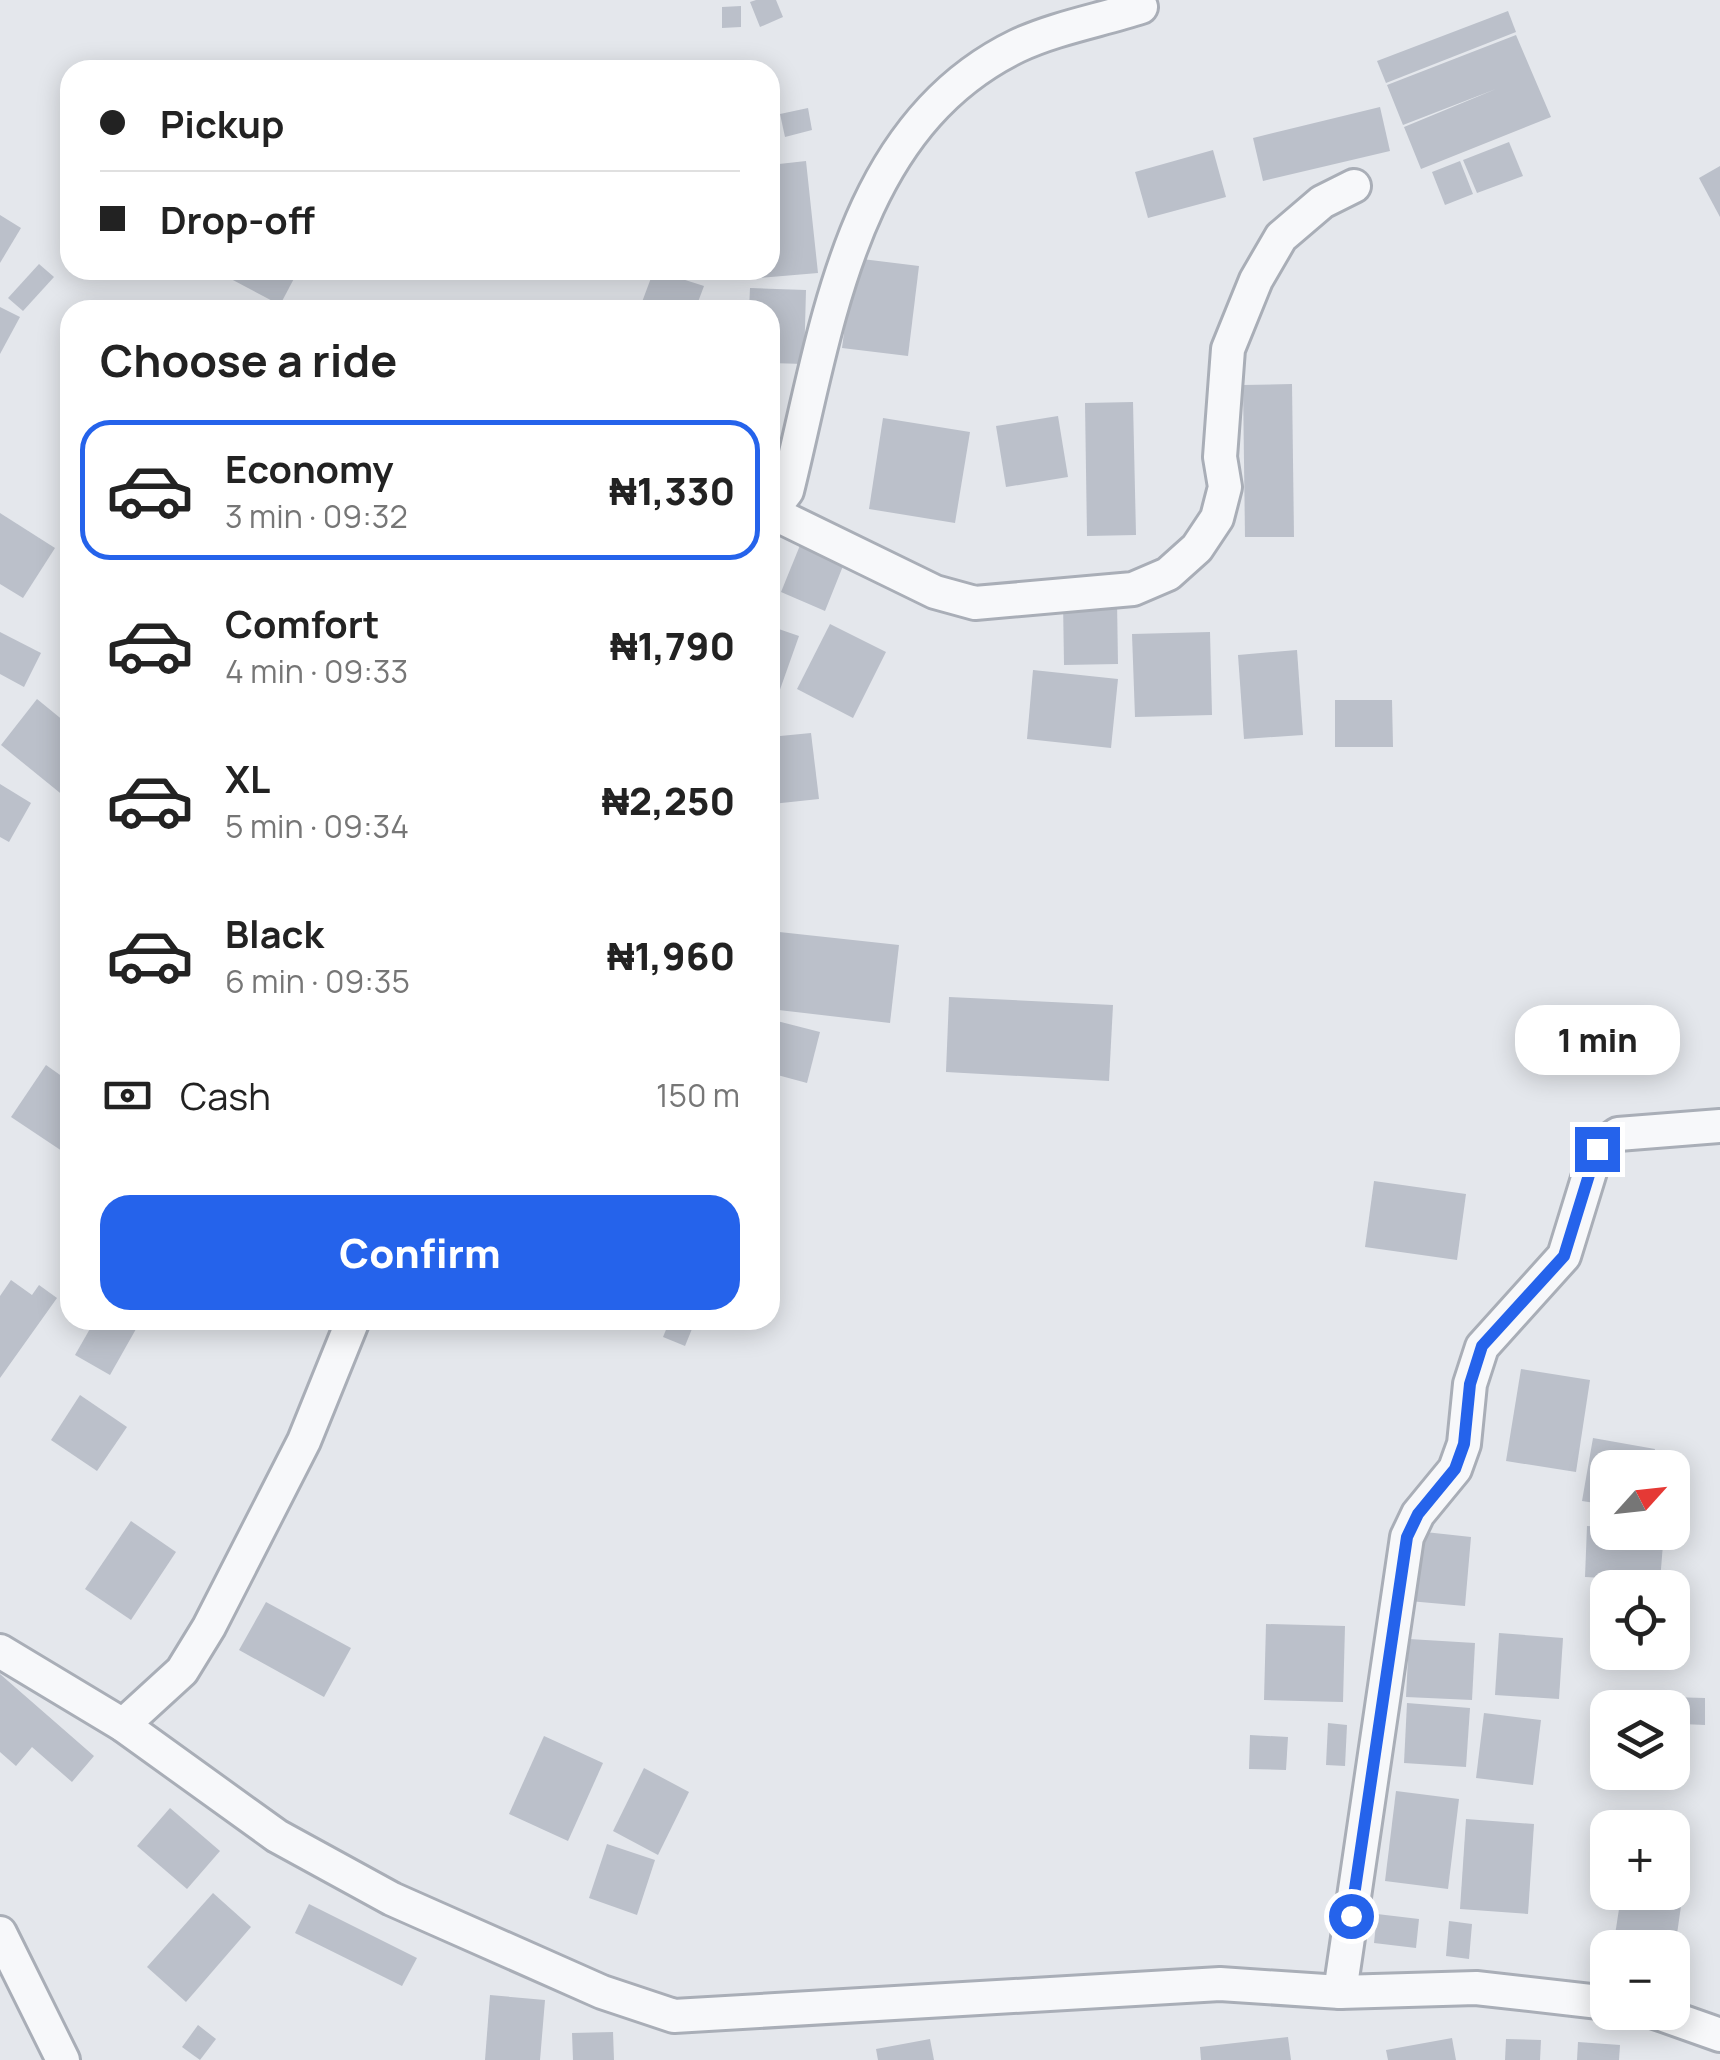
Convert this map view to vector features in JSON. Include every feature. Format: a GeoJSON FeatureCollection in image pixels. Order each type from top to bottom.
{"type":"FeatureCollection","features":[{"type":"Feature","properties":{"kind":"street"},"geometry":{"type":"LineString","coordinates":[[780,501],[787,491],[851,243],[882,176],[914,126],[957,86],[1018,46],[1142,8]]}},
{"type":"Feature","properties":{"kind":"street"},"geometry":{"type":"LineString","coordinates":[[780,517],[935,592],[975,604],[1133,589],[1168,574],[1197,548],[1216,518],[1225,487],[1220,457],[1228,349],[1256,280],[1280,236],[1322,202],[1354,186]]}},
{"type":"Feature","properties":{"kind":"street"},"geometry":{"type":"LineString","coordinates":[[1340,1992],[1407,1537],[1418,1514],[1455,1469],[1464,1444],[1470,1384],[1482,1346],[1564,1256],[1597,1149],[1618,1134],[1720,1126]]}},
{"type":"Feature","properties":{"kind":"street"},"geometry":{"type":"LineString","coordinates":[[123,1725],[182,1671],[209,1626],[304,1442],[349,1330]]}},
{"type":"Feature","properties":{"kind":"street"},"geometry":{"type":"LineString","coordinates":[[0,1651],[123,1725],[277,1836],[392,1899],[602,1992],[674,2016],[1220,1984],[1340,1992],[1476,1988],[1590,2001]]}},
{"type":"Feature","properties":{"kind":"street"},"geometry":{"type":"LineString","coordinates":[[0,1932],[62,2060]]}},
{"type":"Feature","properties":{"kind":"street"},"geometry":{"type":"LineString","coordinates":[[1690,2024],[1720,2034]]}},
{"type":"Feature","properties":{"kind":"building"},"geometry":{"type":"Polygon","coordinates":[[[776,0],[783,17],[760,27],[750,2],[776,0]]]}},
{"type":"Feature","properties":{"kind":"building"},"geometry":{"type":"Polygon","coordinates":[[[741,6],[741,27],[722,28],[722,7],[741,6]]]}},
{"type":"Feature","properties":{"kind":"building"},"geometry":{"type":"Polygon","coordinates":[[[1508,11],[1516,32],[1386,83],[1377,61],[1508,11]]]}},
{"type":"Feature","properties":{"kind":"building"},"geometry":{"type":"Polygon","coordinates":[[[1516,35],[1551,117],[1421,169],[1404,127],[1496,89],[1403,125],[1387,85],[1516,35]]]}},
{"type":"Feature","properties":{"kind":"building"},"geometry":{"type":"Polygon","coordinates":[[[1380,107],[1390,151],[1263,181],[1253,138],[1380,107]]]}},
{"type":"Feature","properties":{"kind":"building"},"geometry":{"type":"Polygon","coordinates":[[[808,108],[812,130],[785,137],[780,114],[808,108]]]}},
{"type":"Feature","properties":{"kind":"building"},"geometry":{"type":"Polygon","coordinates":[[[1509,142],[1523,176],[1477,193],[1463,160],[1509,142]]]}},
{"type":"Feature","properties":{"kind":"building"},"geometry":{"type":"Polygon","coordinates":[[[1213,150],[1226,197],[1148,218],[1135,172],[1213,150]]]}},
{"type":"Feature","properties":{"kind":"building"},"geometry":{"type":"Polygon","coordinates":[[[806,161],[818,273],[780,276],[780,164],[806,161]]]}},
{"type":"Feature","properties":{"kind":"building"},"geometry":{"type":"Polygon","coordinates":[[[1460,161],[1473,194],[1445,205],[1432,172],[1460,161]]]}},
{"type":"Feature","properties":{"kind":"building"},"geometry":{"type":"Polygon","coordinates":[[[1720,166],[1720,217],[1699,178],[1720,166]]]}},
{"type":"Feature","properties":{"kind":"building"},"geometry":{"type":"Polygon","coordinates":[[[0,215],[21,228],[0,263],[0,215]]]}},
{"type":"Feature","properties":{"kind":"building"},"geometry":{"type":"Polygon","coordinates":[[[854,258],[919,266],[908,356],[842,348],[854,258]]]}},
{"type":"Feature","properties":{"kind":"building"},"geometry":{"type":"Polygon","coordinates":[[[39,264],[54,277],[23,311],[8,298],[39,264]]]}},
{"type":"Feature","properties":{"kind":"building"},"geometry":{"type":"Polygon","coordinates":[[[233,280],[293,280],[283,300],[271,300],[233,280]]]}},
{"type":"Feature","properties":{"kind":"building"},"geometry":{"type":"Polygon","coordinates":[[[650,280],[685,280],[704,286],[699,300],[643,300],[650,280]]]}},
{"type":"Feature","properties":{"kind":"building"},"geometry":{"type":"Polygon","coordinates":[[[750,288],[806,290],[804,364],[780,363],[780,300],[749,300],[750,288]]]}},
{"type":"Feature","properties":{"kind":"building"},"geometry":{"type":"Polygon","coordinates":[[[0,307],[20,317],[0,354],[0,307]]]}},
{"type":"Feature","properties":{"kind":"building"},"geometry":{"type":"Polygon","coordinates":[[[1292,384],[1294,537],[1245,537],[1243,385],[1292,384]]]}},
{"type":"Feature","properties":{"kind":"building"},"geometry":{"type":"Polygon","coordinates":[[[1133,402],[1136,535],[1087,536],[1085,403],[1133,402]]]}},
{"type":"Feature","properties":{"kind":"building"},"geometry":{"type":"Polygon","coordinates":[[[1058,416],[1068,477],[1006,487],[996,426],[1058,416]]]}},
{"type":"Feature","properties":{"kind":"building"},"geometry":{"type":"Polygon","coordinates":[[[883,418],[970,432],[955,523],[869,509],[883,418]]]}},
{"type":"Feature","properties":{"kind":"building"},"geometry":{"type":"Polygon","coordinates":[[[0,513],[55,548],[23,598],[0,584],[0,513]]]}},
{"type":"Feature","properties":{"kind":"building"},"geometry":{"type":"Polygon","coordinates":[[[803,538],[847,556],[825,611],[781,592],[803,538]]]}},
{"type":"Feature","properties":{"kind":"building"},"geometry":{"type":"Polygon","coordinates":[[[1063,601],[1117,601],[1118,664],[1064,665],[1063,601]]]}},
{"type":"Feature","properties":{"kind":"building"},"geometry":{"type":"Polygon","coordinates":[[[830,624],[886,652],[853,718],[797,689],[830,624]]]}},
{"type":"Feature","properties":{"kind":"building"},"geometry":{"type":"Polygon","coordinates":[[[780,629],[799,636],[780,690],[780,629]]]}},
{"type":"Feature","properties":{"kind":"building"},"geometry":{"type":"Polygon","coordinates":[[[0,632],[41,653],[24,687],[0,674],[0,632]]]}},
{"type":"Feature","properties":{"kind":"building"},"geometry":{"type":"Polygon","coordinates":[[[1210,632],[1212,715],[1135,717],[1132,634],[1210,632]]]}},
{"type":"Feature","properties":{"kind":"building"},"geometry":{"type":"Polygon","coordinates":[[[1297,650],[1303,735],[1244,739],[1238,655],[1297,650]]]}},
{"type":"Feature","properties":{"kind":"building"},"geometry":{"type":"Polygon","coordinates":[[[1033,670],[1118,679],[1111,748],[1027,739],[1033,670]]]}},
{"type":"Feature","properties":{"kind":"building"},"geometry":{"type":"Polygon","coordinates":[[[37,699],[60,718],[60,793],[1,745],[37,699]]]}},
{"type":"Feature","properties":{"kind":"building"},"geometry":{"type":"Polygon","coordinates":[[[1335,700],[1392,700],[1393,747],[1335,747],[1335,700]]]}},
{"type":"Feature","properties":{"kind":"building"},"geometry":{"type":"Polygon","coordinates":[[[811,733],[819,799],[780,803],[780,736],[811,733]]]}},
{"type":"Feature","properties":{"kind":"building"},"geometry":{"type":"Polygon","coordinates":[[[0,784],[31,803],[9,842],[0,837],[0,784]]]}},
{"type":"Feature","properties":{"kind":"building"},"geometry":{"type":"Polygon","coordinates":[[[780,932],[899,945],[890,1023],[780,1010],[780,932]]]}},
{"type":"Feature","properties":{"kind":"building"},"geometry":{"type":"Polygon","coordinates":[[[949,997],[1113,1005],[1109,1081],[946,1072],[949,997]]]}},
{"type":"Feature","properties":{"kind":"building"},"geometry":{"type":"Polygon","coordinates":[[[780,1022],[820,1032],[807,1083],[780,1076],[780,1022]]]}},
{"type":"Feature","properties":{"kind":"building"},"geometry":{"type":"Polygon","coordinates":[[[46,1065],[60,1075],[60,1150],[11,1117],[46,1065]]]}},
{"type":"Feature","properties":{"kind":"building"},"geometry":{"type":"Polygon","coordinates":[[[1374,1181],[1466,1194],[1457,1260],[1365,1247],[1374,1181]]]}},
{"type":"Feature","properties":{"kind":"building"},"geometry":{"type":"Polygon","coordinates":[[[11,1280],[32,1295],[39,1285],[57,1298],[0,1378],[0,1296],[11,1280]]]}},
{"type":"Feature","properties":{"kind":"building"},"geometry":{"type":"Polygon","coordinates":[[[89,1330],[135,1330],[110,1375],[75,1355],[89,1330]]]}},
{"type":"Feature","properties":{"kind":"building"},"geometry":{"type":"Polygon","coordinates":[[[666,1330],[692,1330],[685,1346],[663,1337],[666,1330]]]}},
{"type":"Feature","properties":{"kind":"building"},"geometry":{"type":"Polygon","coordinates":[[[1521,1369],[1590,1380],[1576,1472],[1506,1461],[1521,1369]]]}},
{"type":"Feature","properties":{"kind":"building"},"geometry":{"type":"Polygon","coordinates":[[[80,1395],[127,1427],[97,1471],[51,1440],[80,1395]]]}},
{"type":"Feature","properties":{"kind":"building"},"geometry":{"type":"Polygon","coordinates":[[[1593,1438],[1655,1449],[1655,1450],[1591,1450],[1593,1438]]]}},
{"type":"Feature","properties":{"kind":"building"},"geometry":{"type":"Polygon","coordinates":[[[1590,1455],[1590,1502],[1582,1501],[1590,1455]]]}},
{"type":"Feature","properties":{"kind":"building"},"geometry":{"type":"Polygon","coordinates":[[[131,1521],[176,1552],[131,1620],[85,1589],[131,1521]]]}},
{"type":"Feature","properties":{"kind":"building"},"geometry":{"type":"Polygon","coordinates":[[[1587,1526],[1590,1550],[1663,1550],[1661,1570],[1590,1570],[1590,1577],[1585,1577],[1587,1526]]]}},
{"type":"Feature","properties":{"kind":"building"},"geometry":{"type":"Polygon","coordinates":[[[1416,1531],[1471,1537],[1465,1606],[1409,1601],[1416,1531]]]}},
{"type":"Feature","properties":{"kind":"building"},"geometry":{"type":"Polygon","coordinates":[[[266,1602],[351,1648],[324,1697],[239,1650],[266,1602]]]}},
{"type":"Feature","properties":{"kind":"building"},"geometry":{"type":"Polygon","coordinates":[[[1266,1624],[1345,1626],[1343,1702],[1264,1700],[1266,1624]]]}},
{"type":"Feature","properties":{"kind":"building"},"geometry":{"type":"Polygon","coordinates":[[[1499,1633],[1563,1638],[1559,1699],[1495,1695],[1499,1633]]]}},
{"type":"Feature","properties":{"kind":"building"},"geometry":{"type":"Polygon","coordinates":[[[1409,1639],[1475,1643],[1472,1700],[1406,1697],[1409,1639]]]}},
{"type":"Feature","properties":{"kind":"building"},"geometry":{"type":"Polygon","coordinates":[[[0,1674],[94,1756],[72,1782],[32,1747],[16,1766],[0,1752],[0,1674]]]}},
{"type":"Feature","properties":{"kind":"building"},"geometry":{"type":"Polygon","coordinates":[[[1690,1698],[1705,1698],[1705,1725],[1690,1724],[1690,1698]]]}},
{"type":"Feature","properties":{"kind":"building"},"geometry":{"type":"Polygon","coordinates":[[[1407,1703],[1470,1708],[1466,1767],[1404,1763],[1407,1703]]]}},
{"type":"Feature","properties":{"kind":"building"},"geometry":{"type":"Polygon","coordinates":[[[1484,1713],[1541,1720],[1533,1785],[1476,1778],[1484,1713]]]}},
{"type":"Feature","properties":{"kind":"building"},"geometry":{"type":"Polygon","coordinates":[[[1328,1723],[1347,1725],[1345,1766],[1326,1765],[1328,1723]]]}},
{"type":"Feature","properties":{"kind":"building"},"geometry":{"type":"Polygon","coordinates":[[[1250,1735],[1288,1737],[1286,1770],[1249,1769],[1250,1735]]]}},
{"type":"Feature","properties":{"kind":"building"},"geometry":{"type":"Polygon","coordinates":[[[544,1736],[603,1763],[568,1841],[509,1814],[544,1736]]]}},
{"type":"Feature","properties":{"kind":"building"},"geometry":{"type":"Polygon","coordinates":[[[644,1768],[689,1792],[658,1855],[613,1831],[644,1768]]]}},
{"type":"Feature","properties":{"kind":"building"},"geometry":{"type":"Polygon","coordinates":[[[1396,1791],[1459,1799],[1448,1889],[1385,1881],[1396,1791]]]}},
{"type":"Feature","properties":{"kind":"building"},"geometry":{"type":"Polygon","coordinates":[[[170,1808],[220,1851],[187,1889],[137,1846],[170,1808]]]}},
{"type":"Feature","properties":{"kind":"building"},"geometry":{"type":"Polygon","coordinates":[[[1466,1819],[1534,1824],[1528,1914],[1460,1909],[1466,1819]]]}},
{"type":"Feature","properties":{"kind":"building"},"geometry":{"type":"Polygon","coordinates":[[[607,1844],[655,1860],[637,1915],[589,1898],[607,1844]]]}},
{"type":"Feature","properties":{"kind":"building"},"geometry":{"type":"Polygon","coordinates":[[[213,1893],[251,1927],[186,2002],[147,1967],[213,1893]]]}},
{"type":"Feature","properties":{"kind":"building"},"geometry":{"type":"Polygon","coordinates":[[[309,1904],[417,1958],[402,1986],[295,1933],[309,1904]]]}},
{"type":"Feature","properties":{"kind":"building"},"geometry":{"type":"Polygon","coordinates":[[[1619,1910],[1680,1910],[1678,1930],[1616,1930],[1619,1910]]]}},
{"type":"Feature","properties":{"kind":"building"},"geometry":{"type":"Polygon","coordinates":[[[1377,1914],[1419,1919],[1416,1948],[1374,1943],[1377,1914]]]}},
{"type":"Feature","properties":{"kind":"building"},"geometry":{"type":"Polygon","coordinates":[[[1449,1921],[1472,1924],[1469,1959],[1446,1956],[1449,1921]]]}},
{"type":"Feature","properties":{"kind":"building"},"geometry":{"type":"Polygon","coordinates":[[[490,1995],[545,2000],[540,2060],[485,2060],[490,1995]]]}},
{"type":"Feature","properties":{"kind":"building"},"geometry":{"type":"Polygon","coordinates":[[[198,2025],[216,2039],[200,2060],[182,2047],[198,2025]]]}},
{"type":"Feature","properties":{"kind":"building"},"geometry":{"type":"Polygon","coordinates":[[[613,2032],[614,2060],[573,2060],[572,2033],[613,2032]]]}},
{"type":"Feature","properties":{"kind":"building"},"geometry":{"type":"Polygon","coordinates":[[[1288,2037],[1291,2060],[1201,2060],[1200,2047],[1288,2037]]]}},
{"type":"Feature","properties":{"kind":"building"},"geometry":{"type":"Polygon","coordinates":[[[1452,2038],[1456,2060],[1388,2060],[1386,2050],[1452,2038]]]}},
{"type":"Feature","properties":{"kind":"building"},"geometry":{"type":"Polygon","coordinates":[[[930,2039],[934,2060],[878,2060],[876,2049],[930,2039]]]}},
{"type":"Feature","properties":{"kind":"building"},"geometry":{"type":"Polygon","coordinates":[[[1506,2039],[1541,2040],[1540,2060],[1505,2060],[1506,2039]]]}},
{"type":"Feature","properties":{"kind":"building"},"geometry":{"type":"Polygon","coordinates":[[[1578,2042],[1620,2045],[1619,2060],[1577,2060],[1578,2042]]]}},
{"type":"Feature","properties":{"kind":"route"},"geometry":{"type":"LineString","coordinates":[[1351,1916],[1407,1537],[1418,1514],[1455,1469],[1464,1444],[1470,1384],[1482,1346],[1564,1256],[1597,1149]]}}]}
